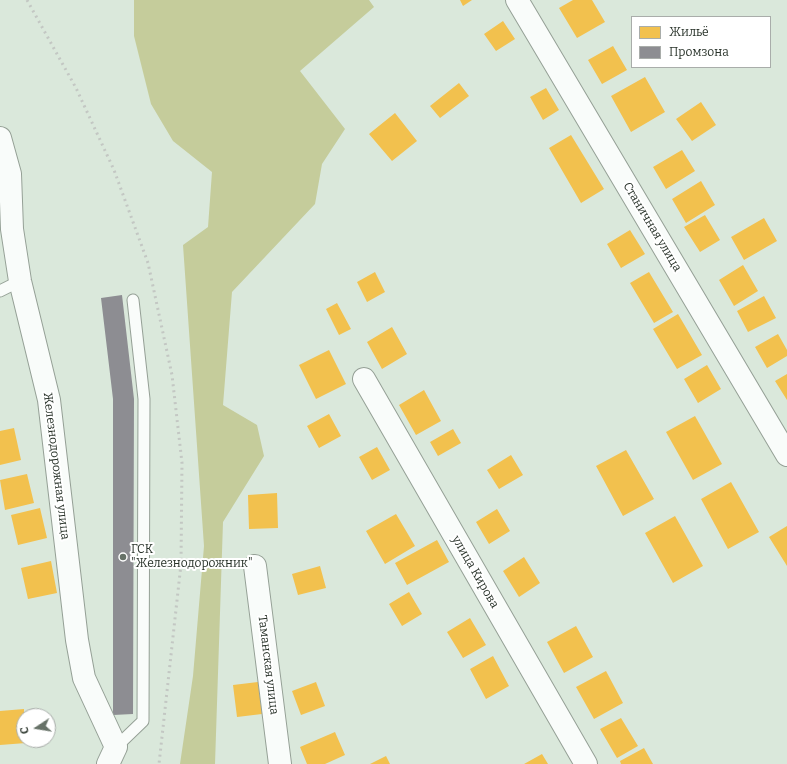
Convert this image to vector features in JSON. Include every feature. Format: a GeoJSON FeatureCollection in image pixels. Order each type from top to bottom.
{"type":"FeatureCollection","features":[{"type":"Feature","properties":{"kind":"street","name":"Станичная улица"},"geometry":{"type":"LineString","coordinates":[[517,0],[787,455]]}},
{"type":"Feature","properties":{"kind":"street","name":"Железнодорожная улица"},"geometry":{"type":"LineString","coordinates":[[0,138],[10,174],[12,229],[20,281],[50,400],[77,640],[84,678],[112,756]]}},
{"type":"Feature","properties":{"kind":"street","name":"улица Кирова"},"geometry":{"type":"LineString","coordinates":[[364,379],[586,764]]}},
{"type":"Feature","properties":{"kind":"street","name":"Таманская улица"},"geometry":{"type":"LineString","coordinates":[[255,566],[280,764]]}},
{"type":"Feature","properties":{"kind":"lane"},"geometry":{"type":"LineString","coordinates":[[0,291],[20,281]]}},
{"type":"Feature","properties":{"kind":"lane"},"geometry":{"type":"LineString","coordinates":[[112,756],[143,720],[144,399],[133,300]]}},
{"type":"Feature","properties":{"kind":"green space"},"geometry":{"type":"Polygon","coordinates":[[[134,0],[369,0],[374,7],[300,71],[345,129],[322,164],[315,204],[232,292],[223,405],[257,425],[264,456],[223,522],[215,764],[180,764],[193,676],[204,546],[183,245],[208,227],[212,172],[173,141],[151,104],[134,36],[134,0]]]}},
{"type":"Feature","properties":{"kind":"building: Жильё"},"geometry":{"type":"Polygon","coordinates":[[[460,0],[472,0],[463,6],[460,0]]]}},
{"type":"Feature","properties":{"kind":"building: Жильё"},"geometry":{"type":"Polygon","coordinates":[[[573,0],[592,0],[605,22],[577,38],[559,8],[573,0]]]}},
{"type":"Feature","properties":{"kind":"building: Жильё"},"geometry":{"type":"Polygon","coordinates":[[[503,21],[515,39],[496,51],[484,34],[503,21]]]}},
{"type":"Feature","properties":{"kind":"building: Жильё"},"geometry":{"type":"Polygon","coordinates":[[[613,46],[627,70],[602,84],[588,60],[613,46]]]}},
{"type":"Feature","properties":{"kind":"building: Жильё"},"geometry":{"type":"Polygon","coordinates":[[[645,77],[665,112],[631,132],[611,96],[645,77]]]}},
{"type":"Feature","properties":{"kind":"building: Жильё"},"geometry":{"type":"Polygon","coordinates":[[[459,83],[469,96],[440,118],[430,106],[459,83]]]}},
{"type":"Feature","properties":{"kind":"building: Жильё"},"geometry":{"type":"Polygon","coordinates":[[[546,88],[559,110],[543,120],[530,97],[546,88]]]}},
{"type":"Feature","properties":{"kind":"building: Жильё"},"geometry":{"type":"Polygon","coordinates":[[[701,102],[716,125],[692,141],[676,119],[701,102]]]}},
{"type":"Feature","properties":{"kind":"building: Жильё"},"geometry":{"type":"Polygon","coordinates":[[[395,113],[417,141],[392,161],[369,134],[395,113]]]}},
{"type":"Feature","properties":{"kind":"building: Жильё"},"geometry":{"type":"Polygon","coordinates":[[[571,135],[604,189],[581,203],[549,148],[571,135]]]}},
{"type":"Feature","properties":{"kind":"building: Жильё"},"geometry":{"type":"Polygon","coordinates":[[[682,150],[695,171],[666,189],[653,167],[682,150]]]}},
{"type":"Feature","properties":{"kind":"building: Жильё"},"geometry":{"type":"Polygon","coordinates":[[[701,181],[715,205],[686,223],[672,199],[701,181]]]}},
{"type":"Feature","properties":{"kind":"building: Жильё"},"geometry":{"type":"Polygon","coordinates":[[[705,215],[720,240],[700,252],[684,227],[705,215]]]}},
{"type":"Feature","properties":{"kind":"building: Жильё"},"geometry":{"type":"Polygon","coordinates":[[[764,218],[777,241],[744,260],[731,237],[764,218]]]}},
{"type":"Feature","properties":{"kind":"building: Жильё"},"geometry":{"type":"Polygon","coordinates":[[[630,230],[645,254],[621,268],[607,244],[630,230]]]}},
{"type":"Feature","properties":{"kind":"building: Жильё"},"geometry":{"type":"Polygon","coordinates":[[[743,265],[758,291],[734,306],[719,280],[743,265]]]}},
{"type":"Feature","properties":{"kind":"building: Жильё"},"geometry":{"type":"Polygon","coordinates":[[[375,272],[385,292],[367,302],[357,282],[375,272]]]}},
{"type":"Feature","properties":{"kind":"building: Жильё"},"geometry":{"type":"Polygon","coordinates":[[[649,272],[673,312],[654,323],[630,283],[649,272]]]}},
{"type":"Feature","properties":{"kind":"building: Жильё"},"geometry":{"type":"Polygon","coordinates":[[[764,296],[776,318],[748,332],[737,311],[764,296]]]}},
{"type":"Feature","properties":{"kind":"building: Жильё"},"geometry":{"type":"Polygon","coordinates":[[[337,303],[351,329],[339,335],[326,309],[337,303]]]}},
{"type":"Feature","properties":{"kind":"building: Жильё"},"geometry":{"type":"Polygon","coordinates":[[[678,314],[702,355],[677,369],[653,329],[678,314]]]}},
{"type":"Feature","properties":{"kind":"building: Жильё"},"geometry":{"type":"Polygon","coordinates":[[[392,327],[407,354],[382,369],[367,342],[392,327]]]}},
{"type":"Feature","properties":{"kind":"building: Жильё"},"geometry":{"type":"Polygon","coordinates":[[[778,334],[787,350],[787,356],[767,368],[755,347],[778,334]]]}},
{"type":"Feature","properties":{"kind":"building: Жильё"},"geometry":{"type":"Polygon","coordinates":[[[329,350],[346,384],[316,399],[299,365],[329,350]]]}},
{"type":"Feature","properties":{"kind":"building: Жильё"},"geometry":{"type":"Polygon","coordinates":[[[707,365],[721,389],[698,403],[684,379],[707,365]]]}},
{"type":"Feature","properties":{"kind":"building: Жильё"},"geometry":{"type":"Polygon","coordinates":[[[787,374],[787,400],[775,381],[787,374]]]}},
{"type":"Feature","properties":{"kind":"building: Жильё"},"geometry":{"type":"Polygon","coordinates":[[[424,390],[441,421],[416,435],[399,405],[424,390]]]}},
{"type":"Feature","properties":{"kind":"building: Жильё"},"geometry":{"type":"Polygon","coordinates":[[[329,414],[341,436],[319,448],[307,426],[329,414]]]}},
{"type":"Feature","properties":{"kind":"building: Жильё"},"geometry":{"type":"Polygon","coordinates":[[[695,416],[722,464],[693,480],[666,432],[695,416]]]}},
{"type":"Feature","properties":{"kind":"building: Жильё"},"geometry":{"type":"Polygon","coordinates":[[[14,428],[21,460],[0,465],[0,431],[14,428]]]}},
{"type":"Feature","properties":{"kind":"building: Жильё"},"geometry":{"type":"Polygon","coordinates":[[[453,429],[461,443],[438,456],[430,442],[453,429]]]}},
{"type":"Feature","properties":{"kind":"building: Жильё"},"geometry":{"type":"Polygon","coordinates":[[[377,447],[390,470],[372,480],[359,457],[377,447]]]}},
{"type":"Feature","properties":{"kind":"building: Жильё"},"geometry":{"type":"Polygon","coordinates":[[[626,450],[654,499],[623,516],[596,466],[626,450]]]}},
{"type":"Feature","properties":{"kind":"building: Жильё"},"geometry":{"type":"Polygon","coordinates":[[[511,455],[523,475],[499,489],[487,470],[511,455]]]}},
{"type":"Feature","properties":{"kind":"building: Жильё"},"geometry":{"type":"Polygon","coordinates":[[[27,474],[34,503],[5,510],[0,480],[27,474]]]}},
{"type":"Feature","properties":{"kind":"building: Жильё"},"geometry":{"type":"Polygon","coordinates":[[[731,482],[759,532],[728,549],[701,499],[731,482]]]}},
{"type":"Feature","properties":{"kind":"building: Жильё"},"geometry":{"type":"Polygon","coordinates":[[[277,493],[278,528],[249,529],[248,495],[277,493]]]}},
{"type":"Feature","properties":{"kind":"building: Жильё"},"geometry":{"type":"Polygon","coordinates":[[[40,508],[47,538],[18,545],[11,515],[40,508]]]}},
{"type":"Feature","properties":{"kind":"building: Жильё"},"geometry":{"type":"Polygon","coordinates":[[[497,509],[510,531],[489,544],[476,522],[497,509]]]}},
{"type":"Feature","properties":{"kind":"building: Жильё"},"geometry":{"type":"Polygon","coordinates":[[[396,514],[415,546],[385,564],[366,531],[396,514]]]}},
{"type":"Feature","properties":{"kind":"building: Жильё"},"geometry":{"type":"Polygon","coordinates":[[[675,516],[703,566],[673,583],[645,533],[675,516]]]}},
{"type":"Feature","properties":{"kind":"building: Жильё"},"geometry":{"type":"Polygon","coordinates":[[[787,526],[787,566],[769,537],[787,526]]]}},
{"type":"Feature","properties":{"kind":"building: Жильё"},"geometry":{"type":"Polygon","coordinates":[[[437,540],[449,562],[407,585],[395,563],[437,540]]]}},
{"type":"Feature","properties":{"kind":"building: Жильё"},"geometry":{"type":"Polygon","coordinates":[[[524,557],[540,583],[519,597],[503,571],[524,557]]]}},
{"type":"Feature","properties":{"kind":"building: Жильё"},"geometry":{"type":"Polygon","coordinates":[[[51,561],[57,593],[28,599],[21,568],[51,561]]]}},
{"type":"Feature","properties":{"kind":"building: Жильё"},"geometry":{"type":"Polygon","coordinates":[[[320,566],[326,588],[298,595],[292,574],[320,566]]]}},
{"type":"Feature","properties":{"kind":"building: Жильё"},"geometry":{"type":"Polygon","coordinates":[[[409,592],[422,614],[402,626],[389,604],[409,592]]]}},
{"type":"Feature","properties":{"kind":"building: Жильё"},"geometry":{"type":"Polygon","coordinates":[[[470,618],[486,645],[463,658],[447,632],[470,618]]]}},
{"type":"Feature","properties":{"kind":"building: Жильё"},"geometry":{"type":"Polygon","coordinates":[[[576,626],[593,657],[564,673],[547,642],[576,626]]]}},
{"type":"Feature","properties":{"kind":"building: Жильё"},"geometry":{"type":"Polygon","coordinates":[[[493,656],[509,686],[486,699],[470,669],[493,656]]]}},
{"type":"Feature","properties":{"kind":"building: Жильё"},"geometry":{"type":"Polygon","coordinates":[[[606,671],[623,703],[594,719],[576,687],[606,671]]]}},
{"type":"Feature","properties":{"kind":"building: Жильё"},"geometry":{"type":"Polygon","coordinates":[[[258,682],[262,714],[237,717],[233,685],[258,682]]]}},
{"type":"Feature","properties":{"kind":"building: Жильё"},"geometry":{"type":"Polygon","coordinates":[[[316,682],[325,706],[301,715],[292,691],[316,682]]]}},
{"type":"Feature","properties":{"kind":"building: Жильё"},"geometry":{"type":"Polygon","coordinates":[[[16,710],[16,744],[0,745],[0,711],[16,710]]]}},
{"type":"Feature","properties":{"kind":"building: Жильё"},"geometry":{"type":"Polygon","coordinates":[[[621,718],[638,746],[617,758],[600,729],[621,718]]]}},
{"type":"Feature","properties":{"kind":"building: Жильё"},"geometry":{"type":"Polygon","coordinates":[[[335,732],[345,755],[325,764],[307,764],[300,747],[335,732]]]}},
{"type":"Feature","properties":{"kind":"building: Жильё"},"geometry":{"type":"Polygon","coordinates":[[[644,748],[653,764],[621,764],[620,761],[644,748]]]}},
{"type":"Feature","properties":{"kind":"building: Жильё"},"geometry":{"type":"Polygon","coordinates":[[[542,754],[548,764],[524,764],[542,754]]]}},
{"type":"Feature","properties":{"kind":"building: Жильё"},"geometry":{"type":"Polygon","coordinates":[[[386,756],[390,764],[370,764],[386,756]]]}},
{"type":"Feature","properties":{"kind":"building: Промзона","name":"ГСК \"Железнодорожник\""},"geometry":{"type":"Polygon","coordinates":[[[122,295],[134,399],[133,714],[113,715],[113,399],[101,298],[122,295]]]}},
{"type":"Feature","properties":{"kind":"railway"},"geometry":{"type":"LineString","coordinates":[[27,0],[76,88],[114,170],[148,263],[172,375],[182,463],[181,564],[159,764]]}},
{"type":"Feature","properties":{"kind":"place","name":"ГСК \"Железнодорожник\""},"geometry":{"type":"Point","coordinates":[123,557]}}]}
